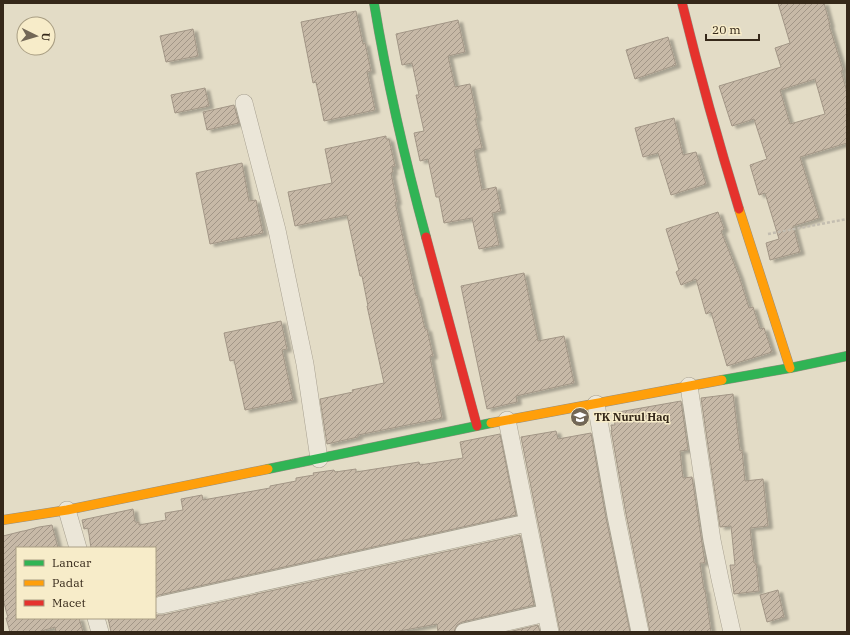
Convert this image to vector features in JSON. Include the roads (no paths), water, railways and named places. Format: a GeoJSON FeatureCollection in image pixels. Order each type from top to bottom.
{"type":"FeatureCollection","features":[{"type":"Feature","properties":{"kind":"street"},"geometry":{"type":"LineString","coordinates":[[374,3],[413,189],[477,426]]}},
{"type":"Feature","properties":{"kind":"street"},"geometry":{"type":"LineString","coordinates":[[682,3],[725,164],[790,368]]}},
{"type":"Feature","properties":{"kind":"street"},"geometry":{"type":"LineString","coordinates":[[244,103],[279,238],[305,364],[319,459]]}},
{"type":"Feature","properties":{"kind":"street"},"geometry":{"type":"LineString","coordinates":[[3,520],[67,510],[507,420],[790,368],[847,356]]}},
{"type":"Feature","properties":{"kind":"street"},"geometry":{"type":"LineString","coordinates":[[689,386],[712,540],[732,632]]}},
{"type":"Feature","properties":{"kind":"street"},"geometry":{"type":"LineString","coordinates":[[596,404],[616,516],[640,632]]}},
{"type":"Feature","properties":{"kind":"street"},"geometry":{"type":"LineString","coordinates":[[507,420],[550,632]]}},
{"type":"Feature","properties":{"kind":"street"},"geometry":{"type":"LineString","coordinates":[[67,510],[78,547]]}},
{"type":"Feature","properties":{"kind":"street"},"geometry":{"type":"LineString","coordinates":[[161,605],[527,523]]}},
{"type":"Feature","properties":{"kind":"street"},"geometry":{"type":"LineString","coordinates":[[464,632],[546,613]]}},
{"type":"Feature","properties":{"kind":"street"},"geometry":{"type":"LineString","coordinates":[[96,619],[100,632]]}},
{"type":"Feature","properties":{"kind":"place","name":"TK Nurul Haq"},"geometry":{"type":"Point","coordinates":[580,417]}}]}
